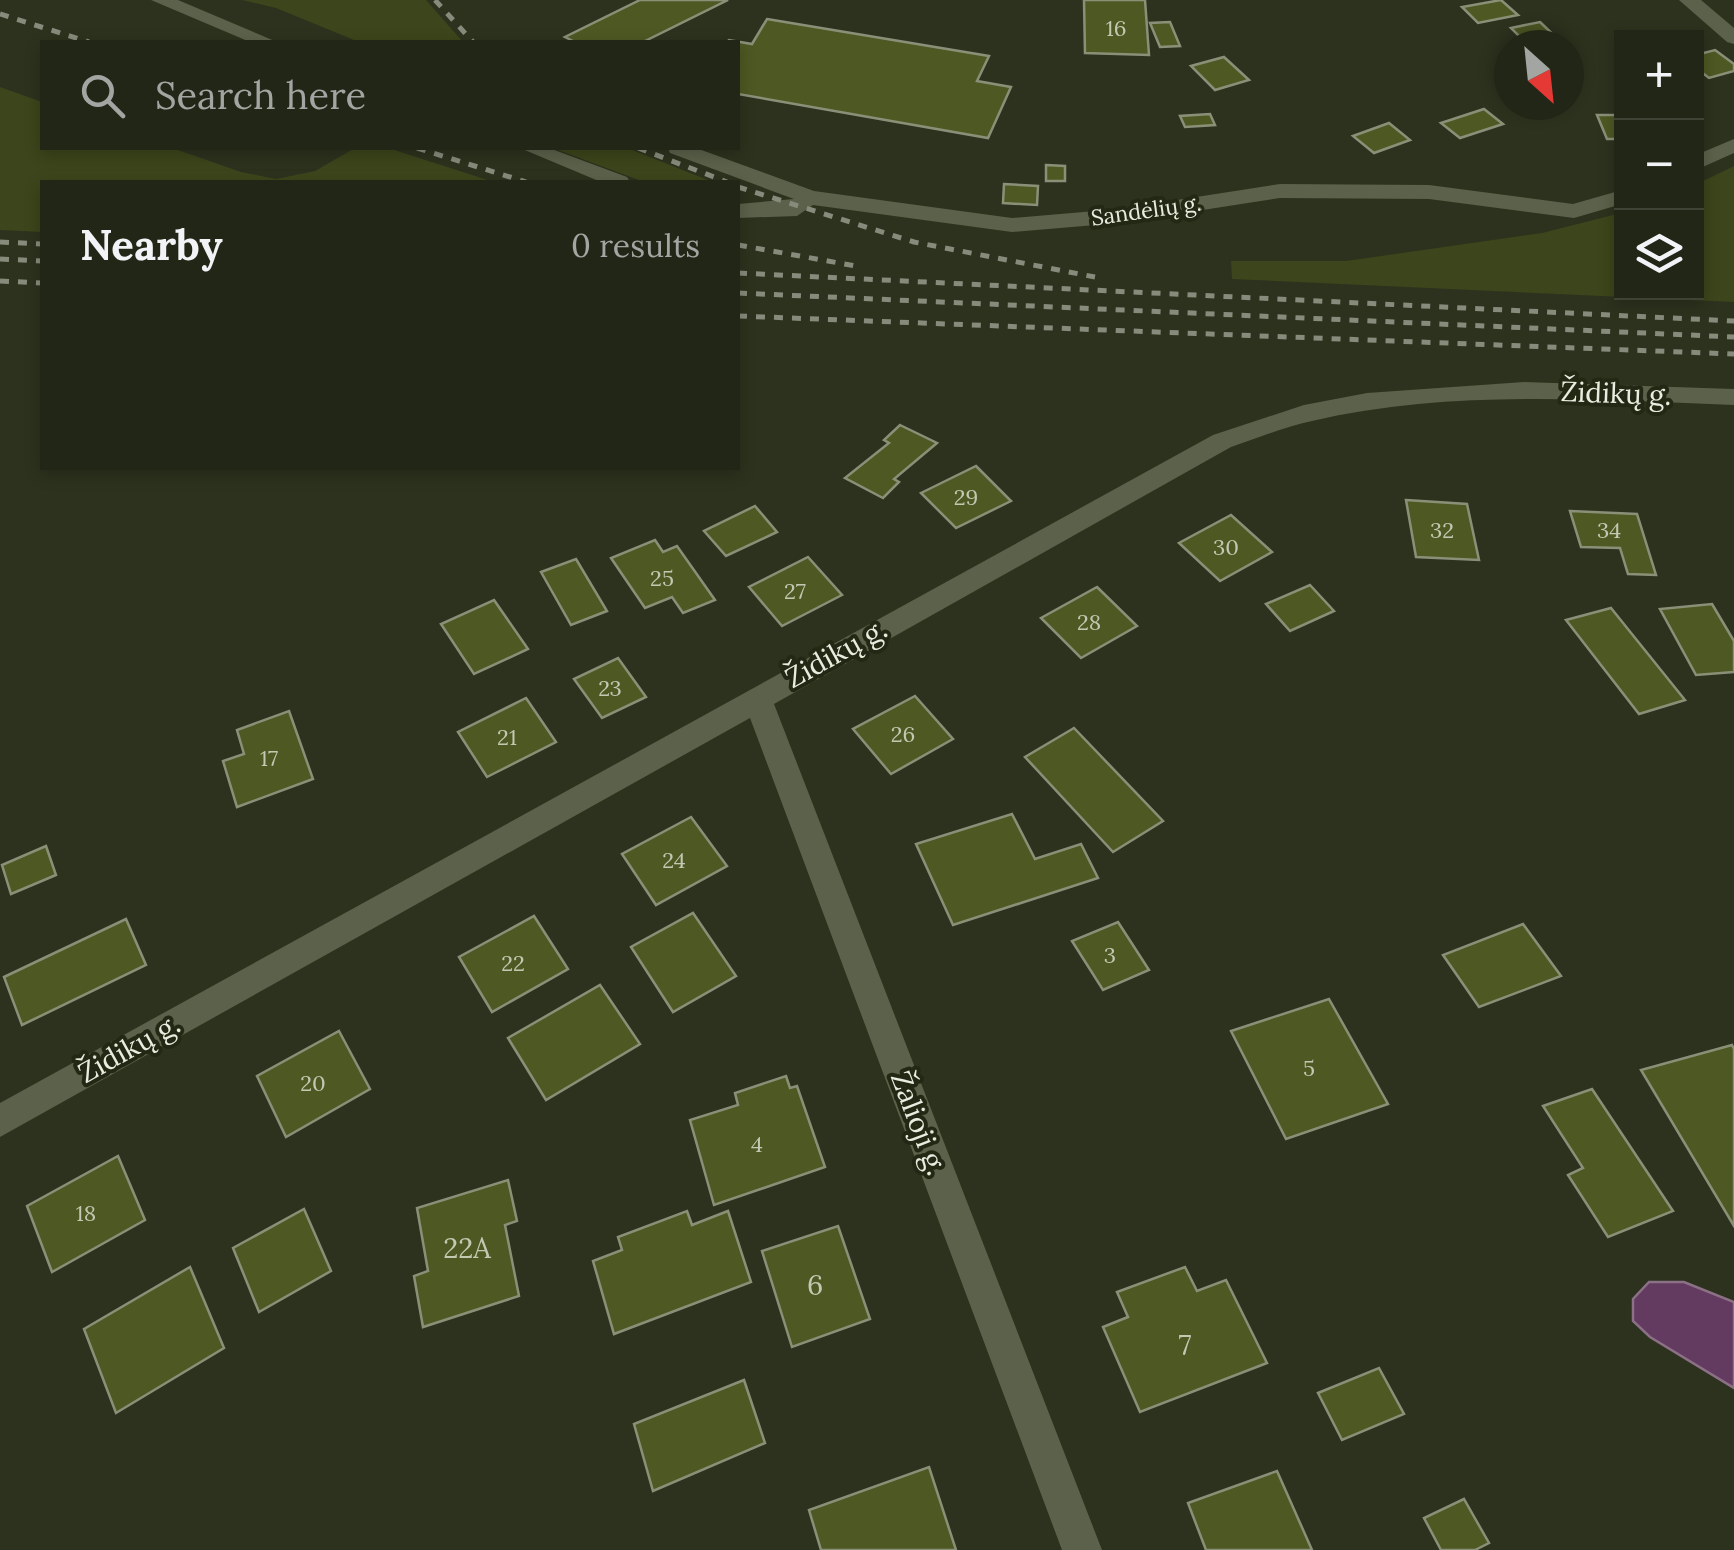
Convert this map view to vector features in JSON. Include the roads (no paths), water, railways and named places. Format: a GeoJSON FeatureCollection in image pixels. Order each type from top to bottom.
{"type":"FeatureCollection","features":[{"type":"Feature","properties":{"kind":"street"},"geometry":{"type":"LineString","coordinates":[[161,0],[262,40]]}},
{"type":"Feature","properties":{"kind":"street"},"geometry":{"type":"LineString","coordinates":[[1689,0],[1734,38]]}},
{"type":"Feature","properties":{"kind":"street"},"geometry":{"type":"LineString","coordinates":[[1704,160],[1734,145]]}},
{"type":"Feature","properties":{"kind":"street"},"geometry":{"type":"LineString","coordinates":[[536,150],[614,180]]}},
{"type":"Feature","properties":{"kind":"street","name":"Sandėlių g."},"geometry":{"type":"LineString","coordinates":[[683,150],[808,197],[858,207],[1012,225],[1119,216],[1280,191],[1415,191],[1574,211],[1614,199]]}},
{"type":"Feature","properties":{"kind":"street"},"geometry":{"type":"LineString","coordinates":[[740,212],[797,210],[808,197]]}},
{"type":"Feature","properties":{"kind":"street","name":"Židikų g."},"geometry":{"type":"LineString","coordinates":[[0,1121],[1222,440],[1316,411],[1437,395],[1520,391],[1734,397]]}},
{"type":"Feature","properties":{"kind":"street","name":"Žalioji g."},"geometry":{"type":"LineString","coordinates":[[757,697],[1082,1550]]}},
{"type":"Feature","properties":{"kind":"railway"},"geometry":{"type":"LineString","coordinates":[[435,0],[471,40]]}},
{"type":"Feature","properties":{"kind":"railway"},"geometry":{"type":"LineString","coordinates":[[0,14],[83,40]]}},
{"type":"Feature","properties":{"kind":"railway"},"geometry":{"type":"LineString","coordinates":[[423,150],[520,180]]}},
{"type":"Feature","properties":{"kind":"railway"},"geometry":{"type":"LineString","coordinates":[[643,150],[722,180]]}},
{"type":"Feature","properties":{"kind":"railway"},"geometry":{"type":"LineString","coordinates":[[740,188],[914,242],[1095,277]]}},
{"type":"Feature","properties":{"kind":"railway"},"geometry":{"type":"LineString","coordinates":[[0,242],[40,244]]}},
{"type":"Feature","properties":{"kind":"railway"},"geometry":{"type":"LineString","coordinates":[[740,245],[856,266]]}},
{"type":"Feature","properties":{"kind":"railway"},"geometry":{"type":"LineString","coordinates":[[0,259],[40,261]]}},
{"type":"Feature","properties":{"kind":"railway"},"geometry":{"type":"LineString","coordinates":[[740,273],[1734,321]]}},
{"type":"Feature","properties":{"kind":"railway"},"geometry":{"type":"LineString","coordinates":[[0,281],[40,283]]}},
{"type":"Feature","properties":{"kind":"railway"},"geometry":{"type":"LineString","coordinates":[[740,293],[1734,337]]}},
{"type":"Feature","properties":{"kind":"railway"},"geometry":{"type":"LineString","coordinates":[[740,316],[1734,354]]}}]}
